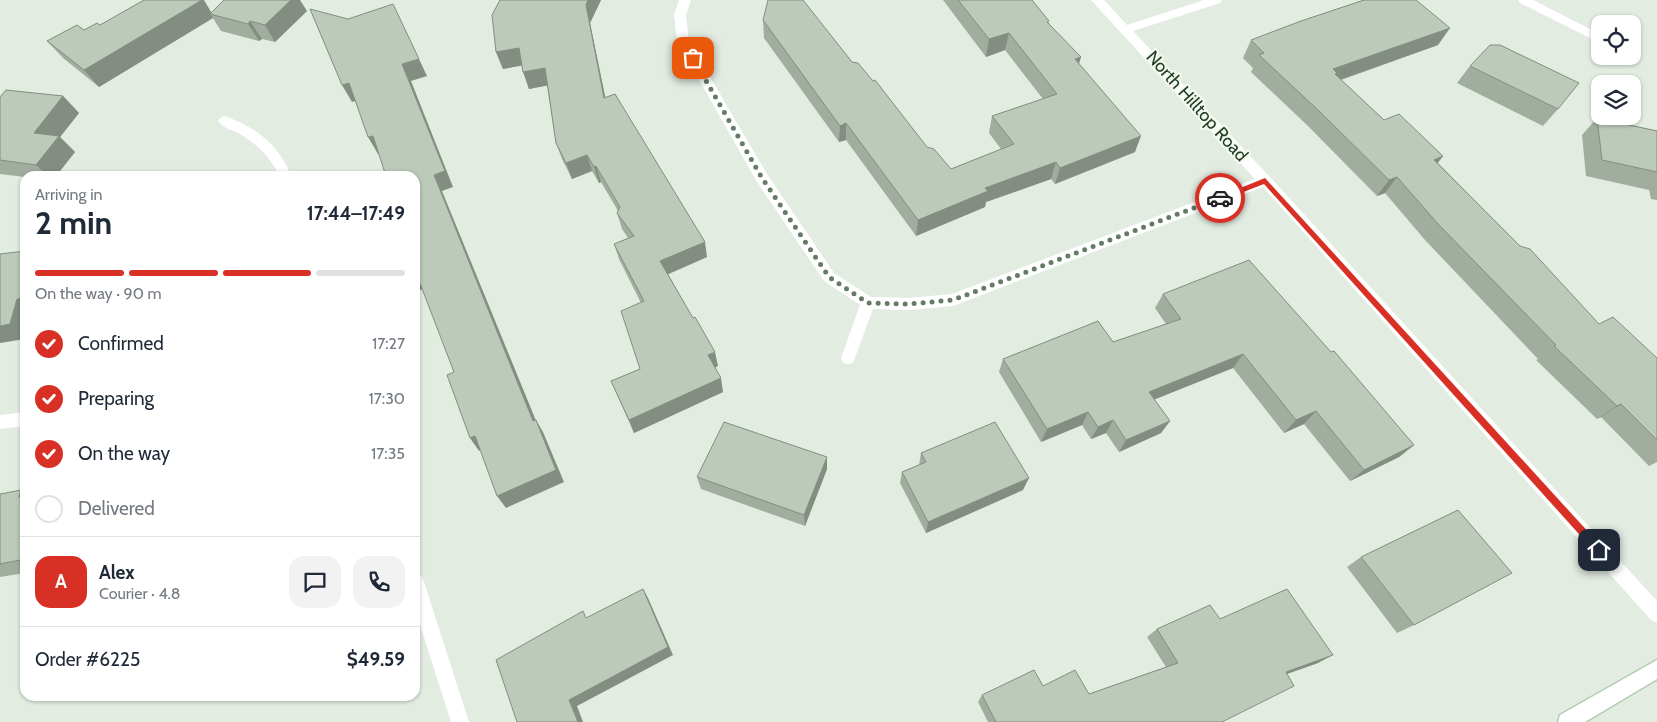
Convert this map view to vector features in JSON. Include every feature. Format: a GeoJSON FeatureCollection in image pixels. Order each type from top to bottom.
{"type":"FeatureCollection","features":[{"type":"Feature","properties":{"kind":"street"},"geometry":{"type":"LineString","coordinates":[[685,0],[680,15],[683,41],[762,178],[829,277],[868,303],[909,304],[953,300],[1265,181]]}},
{"type":"Feature","properties":{"kind":"street","name":"North Hilltop Road"},"geometry":{"type":"LineString","coordinates":[[1098,0],[1265,181],[1657,614]]}},
{"type":"Feature","properties":{"kind":"street"},"geometry":{"type":"LineString","coordinates":[[1126,29],[1216,0]]}},
{"type":"Feature","properties":{"kind":"street"},"geometry":{"type":"LineString","coordinates":[[1524,0],[1591,34]]}},
{"type":"Feature","properties":{"kind":"street"},"geometry":{"type":"LineString","coordinates":[[224,121],[236,126],[263,143],[282,164],[284,171]]}},
{"type":"Feature","properties":{"kind":"street"},"geometry":{"type":"LineString","coordinates":[[848,358],[868,303]]}},
{"type":"Feature","properties":{"kind":"street"},"geometry":{"type":"LineString","coordinates":[[0,422],[20,420]]}},
{"type":"Feature","properties":{"kind":"street"},"geometry":{"type":"LineString","coordinates":[[420,598],[460,722]]}},
{"type":"Feature","properties":{"kind":"street"},"geometry":{"type":"LineString","coordinates":[[1567,722],[1657,670]]}},
{"type":"Feature","properties":{"kind":"building"},"geometry":{"type":"Polygon","coordinates":[[[144,0],[202,0],[84,70],[47,41],[77,25],[84,30],[97,23],[100,25],[144,0]]]}},
{"type":"Feature","properties":{"kind":"building"},"geometry":{"type":"Polygon","coordinates":[[[224,0],[291,0],[265,25],[250,21],[248,24],[210,14],[224,0]]]}},
{"type":"Feature","properties":{"kind":"building"},"geometry":{"type":"Polygon","coordinates":[[[500,0],[588,0],[586,5],[604,98],[615,94],[705,242],[660,261],[715,352],[708,355],[721,378],[629,420],[611,381],[640,369],[621,311],[644,301],[614,244],[634,236],[617,213],[620,207],[596,166],[594,167],[587,155],[566,163],[556,143],[545,68],[523,72],[519,48],[496,52],[492,15],[500,0]]]}},
{"type":"Feature","properties":{"kind":"building"},"geometry":{"type":"Polygon","coordinates":[[[768,0],[803,0],[852,62],[858,63],[873,81],[875,80],[927,147],[934,149],[951,169],[1014,144],[992,116],[1057,94],[1009,33],[989,39],[958,0],[1032,0],[1049,21],[1047,22],[1081,57],[1075,59],[1141,136],[1060,168],[1056,162],[985,188],[988,191],[918,220],[846,123],[840,126],[763,20],[768,0]]]}},
{"type":"Feature","properties":{"kind":"building"},"geometry":{"type":"Polygon","coordinates":[[[1364,0],[1416,0],[1450,28],[1333,69],[1337,73],[1335,74],[1384,120],[1399,114],[1443,156],[1434,160],[1520,246],[1530,249],[1599,324],[1613,317],[1657,358],[1657,440],[1621,404],[1617,406],[1554,346],[1556,345],[1439,225],[1397,177],[1389,180],[1259,55],[1264,53],[1251,40],[1364,0]]]}},
{"type":"Feature","properties":{"kind":"building"},"geometry":{"type":"Polygon","coordinates":[[[393,4],[419,59],[402,64],[445,171],[434,175],[533,421],[536,420],[556,470],[497,496],[475,436],[470,438],[447,375],[454,372],[420,283],[420,171],[384,171],[373,136],[368,137],[349,83],[342,85],[310,9],[348,19],[393,4]]]}},
{"type":"Feature","properties":{"kind":"building"},"geometry":{"type":"Polygon","coordinates":[[[1490,45],[1500,45],[1579,83],[1558,109],[1470,66],[1490,45]]]}},
{"type":"Feature","properties":{"kind":"building"},"geometry":{"type":"Polygon","coordinates":[[[6,90],[63,96],[34,133],[59,136],[36,165],[0,160],[0,97],[6,90]]]}},
{"type":"Feature","properties":{"kind":"building"},"geometry":{"type":"Polygon","coordinates":[[[1598,125],[1629,125],[1657,131],[1657,172],[1602,160],[1598,125]]]}},
{"type":"Feature","properties":{"kind":"building"},"geometry":{"type":"Polygon","coordinates":[[[20,252],[20,299],[17,299],[10,324],[0,326],[0,254],[20,252]]]}},
{"type":"Feature","properties":{"kind":"building"},"geometry":{"type":"Polygon","coordinates":[[[1249,260],[1331,352],[1334,351],[1414,445],[1364,470],[1316,411],[1296,420],[1243,354],[1149,392],[1170,421],[1126,440],[1113,420],[1098,427],[1088,412],[1047,429],[1003,359],[1098,321],[1113,342],[1181,319],[1163,294],[1249,260]]]}},
{"type":"Feature","properties":{"kind":"building"},"geometry":{"type":"Polygon","coordinates":[[[724,422],[827,457],[804,515],[697,477],[724,422]]]}},
{"type":"Feature","properties":{"kind":"building"},"geometry":{"type":"Polygon","coordinates":[[[995,422],[1029,478],[928,522],[902,472],[926,462],[921,453],[995,422]]]}},
{"type":"Feature","properties":{"kind":"building"},"geometry":{"type":"Polygon","coordinates":[[[20,490],[20,560],[0,564],[0,494],[20,490]]]}},
{"type":"Feature","properties":{"kind":"building"},"geometry":{"type":"Polygon","coordinates":[[[1458,510],[1512,573],[1414,625],[1361,557],[1458,510]]]}},
{"type":"Feature","properties":{"kind":"building"},"geometry":{"type":"Polygon","coordinates":[[[643,589],[668,647],[569,700],[578,722],[517,722],[496,660],[583,611],[586,618],[643,589]]]}},
{"type":"Feature","properties":{"kind":"building"},"geometry":{"type":"Polygon","coordinates":[[[1287,589],[1333,655],[1286,672],[1294,686],[1222,722],[996,722],[982,695],[1034,670],[1043,686],[1075,670],[1089,694],[1178,663],[1157,629],[1210,605],[1220,619],[1287,589]]]}},
{"type":"Feature","properties":{"kind":"way so far"},"geometry":{"type":"LineString","coordinates":[[693,58],[762,178],[829,277],[868,303],[909,304],[953,300],[1220,198]]}},
{"type":"Feature","properties":{"kind":"route"},"geometry":{"type":"LineString","coordinates":[[1220,198],[1265,181],[1599,550]]}}]}
